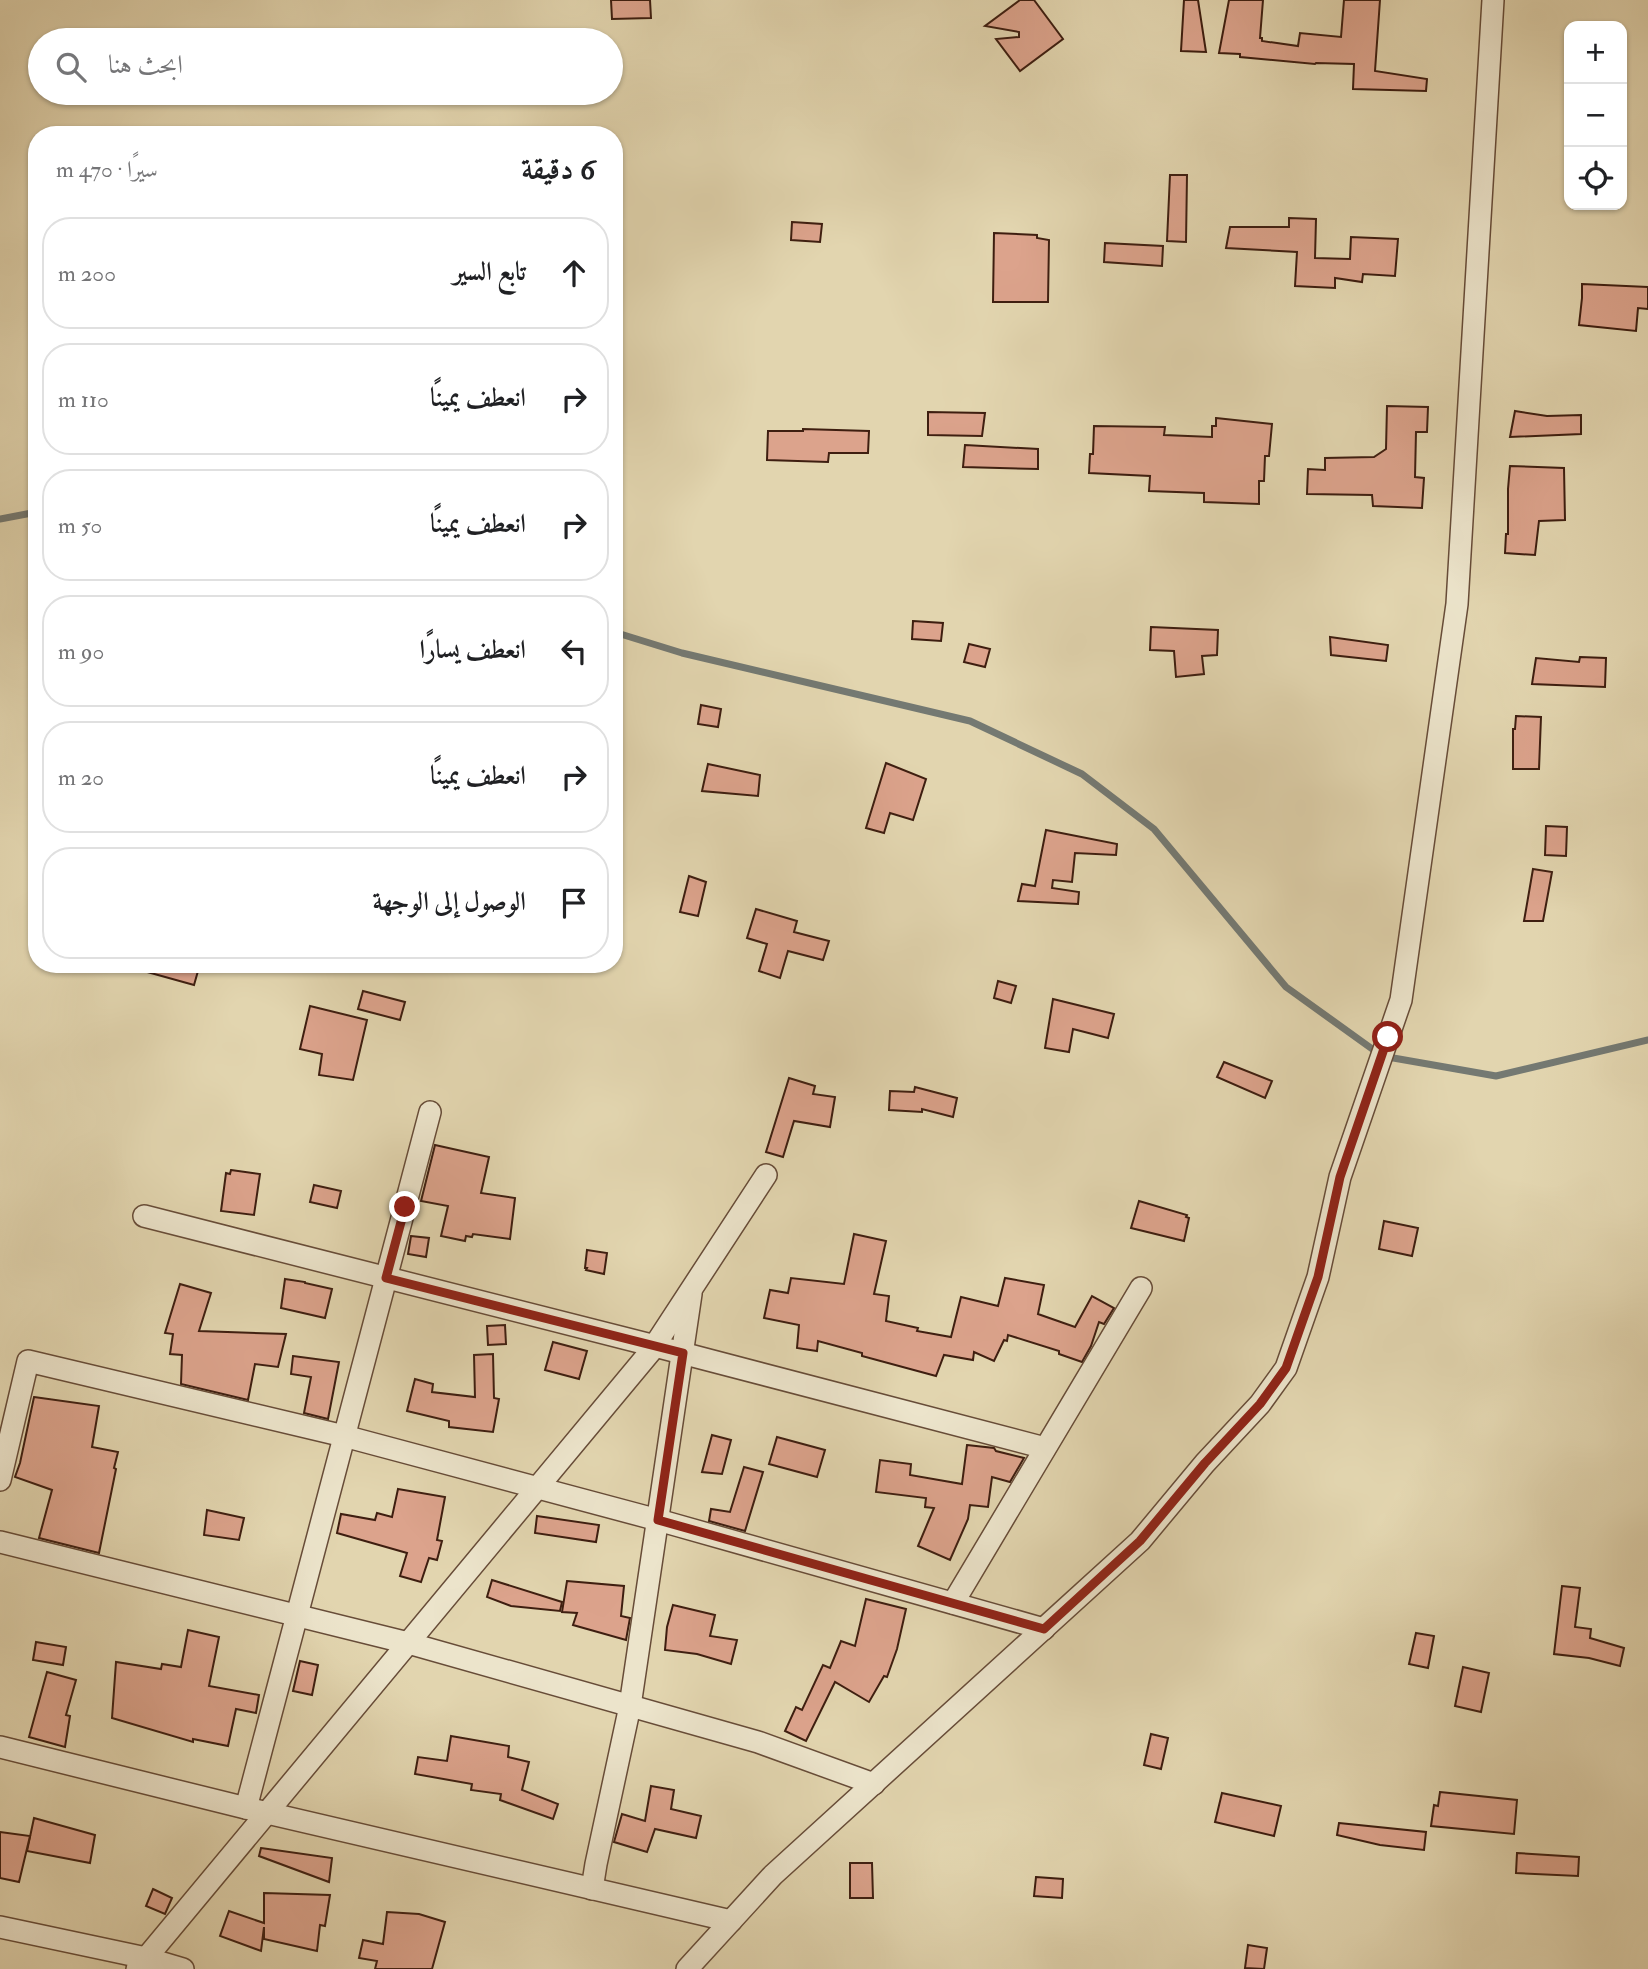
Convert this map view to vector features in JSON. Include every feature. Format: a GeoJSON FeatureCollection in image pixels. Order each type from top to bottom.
{"type":"FeatureCollection","features":[{"type":"Feature","properties":{"kind":"street"},"geometry":{"type":"LineString","coordinates":[[687,1969],[773,1875],[1140,1541],[1205,1463],[1260,1404],[1286,1368],[1318,1277],[1340,1177],[1401,1000],[1457,604],[1493,0]]}},
{"type":"Feature","properties":{"kind":"street"},"geometry":{"type":"LineString","coordinates":[[246,1808],[430,1112]]}},
{"type":"Feature","properties":{"kind":"street"},"geometry":{"type":"LineString","coordinates":[[141,1964],[655,1346],[766,1175]]}},
{"type":"Feature","properties":{"kind":"street"},"geometry":{"type":"LineString","coordinates":[[144,1216],[1045,1448]]}},
{"type":"Feature","properties":{"kind":"street"},"geometry":{"type":"LineString","coordinates":[[592,1889],[630,1706],[692,1287]]}},
{"type":"Feature","properties":{"kind":"street"},"geometry":{"type":"LineString","coordinates":[[953,1603],[1141,1288]]}},
{"type":"Feature","properties":{"kind":"street"},"geometry":{"type":"LineString","coordinates":[[0,1480],[28,1362],[344,1436],[658,1520],[1044,1629]]}},
{"type":"Feature","properties":{"kind":"street"},"geometry":{"type":"LineString","coordinates":[[0,1542],[408,1643],[758,1742],[874,1784]]}},
{"type":"Feature","properties":{"kind":"street"},"geometry":{"type":"LineString","coordinates":[[0,1747],[267,1813],[731,1921]]}},
{"type":"Feature","properties":{"kind":"street"},"geometry":{"type":"LineString","coordinates":[[0,1927],[141,1964],[183,1969]]}},
{"type":"Feature","properties":{"kind":"building"},"geometry":{"type":"Polygon","coordinates":[[[611,0],[650,0],[651,18],[612,19],[611,0]]]}},
{"type":"Feature","properties":{"kind":"building"},"geometry":{"type":"Polygon","coordinates":[[[1020,0],[1034,0],[1063,39],[1020,71],[996,39],[1019,37],[1019,32],[985,26],[1020,0]]]}},
{"type":"Feature","properties":{"kind":"building"},"geometry":{"type":"Polygon","coordinates":[[[1184,0],[1198,0],[1206,52],[1181,51],[1184,0]]]}},
{"type":"Feature","properties":{"kind":"building"},"geometry":{"type":"Polygon","coordinates":[[[1229,0],[1263,0],[1262,41],[1298,46],[1300,33],[1341,37],[1344,0],[1380,0],[1375,71],[1427,79],[1426,91],[1353,89],[1354,64],[1315,64],[1219,53],[1229,0]]]}},
{"type":"Feature","properties":{"kind":"building"},"geometry":{"type":"Polygon","coordinates":[[[1170,175],[1187,175],[1186,242],[1167,241],[1170,175]]]}},
{"type":"Feature","properties":{"kind":"building"},"geometry":{"type":"Polygon","coordinates":[[[1289,218],[1316,219],[1315,258],[1350,259],[1351,237],[1398,239],[1395,276],[1363,274],[1362,282],[1335,278],[1335,288],[1295,286],[1297,252],[1226,248],[1230,227],[1289,227],[1289,218]]]}},
{"type":"Feature","properties":{"kind":"building"},"geometry":{"type":"Polygon","coordinates":[[[792,222],[822,224],[820,242],[791,240],[792,222]]]}},
{"type":"Feature","properties":{"kind":"building"},"geometry":{"type":"Polygon","coordinates":[[[994,233],[1037,235],[1037,238],[1049,240],[1048,302],[993,302],[994,233]]]}},
{"type":"Feature","properties":{"kind":"building"},"geometry":{"type":"Polygon","coordinates":[[[1105,243],[1163,246],[1162,266],[1104,262],[1105,243]]]}},
{"type":"Feature","properties":{"kind":"building"},"geometry":{"type":"Polygon","coordinates":[[[1582,284],[1648,287],[1648,309],[1638,308],[1636,331],[1579,325],[1582,284]]]}},
{"type":"Feature","properties":{"kind":"building"},"geometry":{"type":"Polygon","coordinates":[[[1387,406],[1428,407],[1427,432],[1416,432],[1415,477],[1424,478],[1422,508],[1373,506],[1372,495],[1307,494],[1308,469],[1325,470],[1325,458],[1374,457],[1386,449],[1387,406]]]}},
{"type":"Feature","properties":{"kind":"building"},"geometry":{"type":"Polygon","coordinates":[[[1515,411],[1547,416],[1581,415],[1581,434],[1510,437],[1515,411]]]}},
{"type":"Feature","properties":{"kind":"building"},"geometry":{"type":"Polygon","coordinates":[[[928,412],[985,413],[982,436],[928,435],[928,412]]]}},
{"type":"Feature","properties":{"kind":"building"},"geometry":{"type":"Polygon","coordinates":[[[1216,418],[1272,424],[1269,456],[1265,456],[1264,481],[1259,481],[1259,504],[1204,502],[1204,493],[1149,491],[1150,476],[1089,473],[1094,426],[1165,427],[1164,435],[1212,437],[1212,426],[1216,426],[1216,418]]]}},
{"type":"Feature","properties":{"kind":"building"},"geometry":{"type":"Polygon","coordinates":[[[768,431],[869,431],[868,453],[829,453],[828,462],[767,460],[768,431]]]}},
{"type":"Feature","properties":{"kind":"building"},"geometry":{"type":"Polygon","coordinates":[[[965,445],[1038,449],[1038,469],[963,467],[965,445]]]}},
{"type":"Feature","properties":{"kind":"building"},"geometry":{"type":"Polygon","coordinates":[[[1510,466],[1564,468],[1565,520],[1539,521],[1535,555],[1505,553],[1510,466]]]}},
{"type":"Feature","properties":{"kind":"building"},"geometry":{"type":"Polygon","coordinates":[[[913,621],[943,623],[941,641],[912,639],[913,621]]]}},
{"type":"Feature","properties":{"kind":"building"},"geometry":{"type":"Polygon","coordinates":[[[1151,627],[1218,630],[1217,655],[1202,656],[1204,674],[1176,677],[1174,651],[1150,650],[1151,627]]]}},
{"type":"Feature","properties":{"kind":"building"},"geometry":{"type":"Polygon","coordinates":[[[1330,637],[1388,645],[1386,661],[1331,655],[1330,637]]]}},
{"type":"Feature","properties":{"kind":"building"},"geometry":{"type":"Polygon","coordinates":[[[969,644],[990,649],[985,667],[964,662],[969,644]]]}},
{"type":"Feature","properties":{"kind":"building"},"geometry":{"type":"Polygon","coordinates":[[[1580,657],[1606,658],[1605,687],[1532,684],[1536,658],[1579,662],[1580,657]]]}},
{"type":"Feature","properties":{"kind":"building"},"geometry":{"type":"Polygon","coordinates":[[[701,705],[721,709],[718,727],[698,724],[701,705]]]}},
{"type":"Feature","properties":{"kind":"building"},"geometry":{"type":"Polygon","coordinates":[[[1516,716],[1541,717],[1539,769],[1513,769],[1513,729],[1516,716]]]}},
{"type":"Feature","properties":{"kind":"building"},"geometry":{"type":"Polygon","coordinates":[[[886,763],[926,779],[913,820],[890,813],[884,833],[866,828],[886,763]]]}},
{"type":"Feature","properties":{"kind":"building"},"geometry":{"type":"Polygon","coordinates":[[[708,764],[760,775],[758,796],[702,791],[708,764]]]}},
{"type":"Feature","properties":{"kind":"building"},"geometry":{"type":"Polygon","coordinates":[[[1546,826],[1567,827],[1566,856],[1545,855],[1546,826]]]}},
{"type":"Feature","properties":{"kind":"building"},"geometry":{"type":"Polygon","coordinates":[[[1046,830],[1117,844],[1116,855],[1075,853],[1072,882],[1053,880],[1052,888],[1079,892],[1078,904],[1018,901],[1022,884],[1035,886],[1046,830]]]}},
{"type":"Feature","properties":{"kind":"building"},"geometry":{"type":"Polygon","coordinates":[[[1533,869],[1552,872],[1543,921],[1524,921],[1533,869]]]}},
{"type":"Feature","properties":{"kind":"building"},"geometry":{"type":"Polygon","coordinates":[[[689,876],[706,882],[698,916],[680,912],[689,876]]]}},
{"type":"Feature","properties":{"kind":"building"},"geometry":{"type":"Polygon","coordinates":[[[756,909],[797,921],[794,932],[829,941],[823,960],[788,951],[780,978],[759,971],[767,944],[747,938],[756,909]]]}},
{"type":"Feature","properties":{"kind":"building"},"geometry":{"type":"Polygon","coordinates":[[[151,973],[197,973],[194,985],[151,973]]]}},
{"type":"Feature","properties":{"kind":"building"},"geometry":{"type":"Polygon","coordinates":[[[998,981],[1016,986],[1011,1003],[994,998],[998,981]]]}},
{"type":"Feature","properties":{"kind":"building"},"geometry":{"type":"Polygon","coordinates":[[[363,991],[405,1002],[400,1020],[358,1009],[363,991]]]}},
{"type":"Feature","properties":{"kind":"building"},"geometry":{"type":"Polygon","coordinates":[[[1053,999],[1114,1014],[1108,1038],[1073,1029],[1069,1052],[1045,1048],[1053,999]]]}},
{"type":"Feature","properties":{"kind":"building"},"geometry":{"type":"Polygon","coordinates":[[[310,1006],[367,1020],[353,1080],[319,1075],[322,1054],[300,1049],[310,1006]]]}},
{"type":"Feature","properties":{"kind":"building"},"geometry":{"type":"Polygon","coordinates":[[[1224,1062],[1272,1081],[1265,1098],[1217,1077],[1224,1062]]]}},
{"type":"Feature","properties":{"kind":"building"},"geometry":{"type":"Polygon","coordinates":[[[789,1078],[815,1086],[813,1094],[835,1097],[830,1127],[794,1121],[783,1157],[766,1152],[789,1078]]]}},
{"type":"Feature","properties":{"kind":"building"},"geometry":{"type":"Polygon","coordinates":[[[915,1087],[957,1098],[953,1117],[922,1109],[922,1112],[889,1110],[890,1091],[914,1092],[915,1087]]]}},
{"type":"Feature","properties":{"kind":"building"},"geometry":{"type":"Polygon","coordinates":[[[435,1145],[489,1157],[481,1193],[515,1198],[510,1239],[473,1234],[472,1237],[466,1236],[465,1241],[441,1236],[448,1206],[421,1201],[435,1145]]]}},
{"type":"Feature","properties":{"kind":"building"},"geometry":{"type":"Polygon","coordinates":[[[231,1170],[260,1174],[254,1215],[221,1211],[226,1173],[230,1174],[231,1170]]]}},
{"type":"Feature","properties":{"kind":"building"},"geometry":{"type":"Polygon","coordinates":[[[314,1185],[341,1191],[337,1208],[310,1202],[314,1185]]]}},
{"type":"Feature","properties":{"kind":"building"},"geometry":{"type":"Polygon","coordinates":[[[1139,1201],[1187,1215],[1189,1218],[1184,1241],[1131,1228],[1139,1201]]]}},
{"type":"Feature","properties":{"kind":"building"},"geometry":{"type":"Polygon","coordinates":[[[1384,1221],[1418,1228],[1412,1256],[1379,1249],[1384,1221]]]}},
{"type":"Feature","properties":{"kind":"building"},"geometry":{"type":"Polygon","coordinates":[[[854,1234],[886,1241],[874,1294],[889,1296],[886,1321],[918,1328],[917,1331],[951,1337],[961,1297],[998,1306],[1005,1278],[1044,1285],[1038,1314],[1075,1327],[1092,1296],[1114,1308],[1104,1324],[1099,1322],[1082,1362],[1059,1354],[1059,1351],[1008,1335],[994,1361],[974,1352],[973,1360],[944,1355],[936,1376],[818,1341],[817,1351],[797,1348],[799,1325],[764,1318],[770,1290],[788,1293],[791,1278],[844,1284],[854,1234]]]}},
{"type":"Feature","properties":{"kind":"building"},"geometry":{"type":"Polygon","coordinates":[[[411,1236],[429,1238],[426,1257],[408,1254],[411,1236]]]}},
{"type":"Feature","properties":{"kind":"building"},"geometry":{"type":"Polygon","coordinates":[[[587,1250],[607,1253],[604,1274],[586,1270],[587,1250]]]}},
{"type":"Feature","properties":{"kind":"building"},"geometry":{"type":"Polygon","coordinates":[[[285,1279],[332,1289],[325,1318],[281,1308],[285,1279]]]}},
{"type":"Feature","properties":{"kind":"building"},"geometry":{"type":"Polygon","coordinates":[[[180,1284],[211,1293],[199,1331],[286,1334],[278,1367],[255,1364],[248,1400],[181,1384],[182,1355],[170,1354],[173,1334],[165,1333],[180,1284]]]}},
{"type":"Feature","properties":{"kind":"building"},"geometry":{"type":"Polygon","coordinates":[[[505,1325],[506,1344],[488,1345],[487,1326],[505,1325]]]}},
{"type":"Feature","properties":{"kind":"building"},"geometry":{"type":"Polygon","coordinates":[[[553,1342],[587,1351],[579,1379],[545,1370],[553,1342]]]}},
{"type":"Feature","properties":{"kind":"building"},"geometry":{"type":"Polygon","coordinates":[[[493,1354],[494,1398],[499,1399],[493,1432],[449,1427],[449,1421],[407,1411],[415,1379],[433,1384],[432,1392],[475,1397],[474,1355],[493,1354]]]}},
{"type":"Feature","properties":{"kind":"building"},"geometry":{"type":"Polygon","coordinates":[[[293,1356],[339,1362],[328,1419],[304,1413],[311,1377],[291,1374],[293,1356]]]}},
{"type":"Feature","properties":{"kind":"building"},"geometry":{"type":"Polygon","coordinates":[[[34,1397],[99,1406],[92,1447],[118,1452],[99,1553],[39,1538],[52,1490],[15,1477],[34,1397]]]}},
{"type":"Feature","properties":{"kind":"building"},"geometry":{"type":"Polygon","coordinates":[[[712,1435],[731,1440],[722,1474],[702,1472],[712,1435]]]}},
{"type":"Feature","properties":{"kind":"building"},"geometry":{"type":"Polygon","coordinates":[[[777,1437],[825,1450],[817,1477],[769,1464],[777,1437]]]}},
{"type":"Feature","properties":{"kind":"building"},"geometry":{"type":"Polygon","coordinates":[[[967,1445],[994,1448],[996,1451],[1024,1458],[1010,1482],[992,1477],[988,1507],[970,1505],[968,1519],[950,1560],[918,1546],[934,1508],[925,1507],[926,1498],[876,1492],[880,1460],[911,1464],[910,1475],[962,1484],[967,1445]]]}},
{"type":"Feature","properties":{"kind":"building"},"geometry":{"type":"Polygon","coordinates":[[[744,1467],[763,1472],[745,1531],[709,1521],[711,1509],[730,1512],[744,1467]]]}},
{"type":"Feature","properties":{"kind":"building"},"geometry":{"type":"Polygon","coordinates":[[[398,1489],[445,1497],[437,1540],[442,1541],[437,1560],[429,1558],[421,1582],[400,1576],[407,1553],[337,1533],[341,1514],[375,1520],[377,1513],[392,1517],[398,1489]]]}},
{"type":"Feature","properties":{"kind":"building"},"geometry":{"type":"Polygon","coordinates":[[[207,1510],[244,1518],[239,1540],[204,1535],[207,1510]]]}},
{"type":"Feature","properties":{"kind":"building"},"geometry":{"type":"Polygon","coordinates":[[[537,1516],[599,1525],[596,1542],[535,1533],[537,1516]]]}},
{"type":"Feature","properties":{"kind":"building"},"geometry":{"type":"Polygon","coordinates":[[[492,1580],[562,1602],[560,1611],[511,1606],[487,1597],[492,1580]]]}},
{"type":"Feature","properties":{"kind":"building"},"geometry":{"type":"Polygon","coordinates":[[[567,1581],[624,1586],[621,1616],[630,1618],[626,1640],[573,1625],[577,1613],[562,1612],[567,1581]]]}},
{"type":"Feature","properties":{"kind":"building"},"geometry":{"type":"Polygon","coordinates":[[[1562,1586],[1580,1588],[1575,1627],[1591,1629],[1590,1638],[1624,1648],[1620,1666],[1589,1658],[1554,1654],[1562,1586]]]}},
{"type":"Feature","properties":{"kind":"building"},"geometry":{"type":"Polygon","coordinates":[[[866,1599],[906,1609],[887,1677],[884,1676],[869,1702],[835,1682],[806,1741],[785,1731],[796,1707],[802,1710],[823,1665],[830,1668],[841,1641],[855,1646],[866,1599]]]}},
{"type":"Feature","properties":{"kind":"building"},"geometry":{"type":"Polygon","coordinates":[[[673,1605],[715,1615],[710,1636],[737,1640],[731,1664],[697,1654],[665,1650],[673,1605]]]}},
{"type":"Feature","properties":{"kind":"building"},"geometry":{"type":"Polygon","coordinates":[[[188,1630],[219,1637],[209,1686],[259,1695],[256,1713],[236,1709],[228,1746],[193,1739],[193,1742],[112,1718],[116,1662],[161,1669],[162,1664],[181,1667],[188,1630]]]}},
{"type":"Feature","properties":{"kind":"building"},"geometry":{"type":"Polygon","coordinates":[[[1416,1633],[1434,1636],[1428,1668],[1409,1664],[1416,1633]]]}},
{"type":"Feature","properties":{"kind":"building"},"geometry":{"type":"Polygon","coordinates":[[[36,1642],[66,1647],[63,1665],[33,1660],[36,1642]]]}},
{"type":"Feature","properties":{"kind":"building"},"geometry":{"type":"Polygon","coordinates":[[[300,1661],[318,1665],[312,1695],[293,1691],[300,1661]]]}},
{"type":"Feature","properties":{"kind":"building"},"geometry":{"type":"Polygon","coordinates":[[[1463,1667],[1489,1673],[1481,1712],[1455,1706],[1463,1667]]]}},
{"type":"Feature","properties":{"kind":"building"},"geometry":{"type":"Polygon","coordinates":[[[47,1672],[76,1680],[66,1715],[70,1716],[65,1747],[29,1737],[47,1672]]]}},
{"type":"Feature","properties":{"kind":"building"},"geometry":{"type":"Polygon","coordinates":[[[1151,1734],[1168,1738],[1161,1769],[1144,1765],[1151,1734]]]}},
{"type":"Feature","properties":{"kind":"building"},"geometry":{"type":"Polygon","coordinates":[[[451,1736],[509,1746],[508,1757],[529,1762],[522,1790],[558,1804],[553,1819],[500,1800],[501,1794],[471,1790],[472,1784],[415,1774],[418,1757],[447,1761],[451,1736]]]}},
{"type":"Feature","properties":{"kind":"building"},"geometry":{"type":"Polygon","coordinates":[[[651,1786],[674,1790],[671,1809],[701,1816],[696,1838],[655,1829],[647,1852],[614,1842],[622,1814],[645,1821],[651,1786]]]}},
{"type":"Feature","properties":{"kind":"building"},"geometry":{"type":"Polygon","coordinates":[[[1440,1792],[1517,1800],[1514,1834],[1431,1826],[1434,1805],[1438,1806],[1440,1792]]]}},
{"type":"Feature","properties":{"kind":"building"},"geometry":{"type":"Polygon","coordinates":[[[1222,1793],[1281,1806],[1274,1836],[1215,1822],[1222,1793]]]}},
{"type":"Feature","properties":{"kind":"building"},"geometry":{"type":"Polygon","coordinates":[[[34,1818],[95,1835],[90,1863],[27,1851],[34,1818]]]}},
{"type":"Feature","properties":{"kind":"building"},"geometry":{"type":"Polygon","coordinates":[[[1339,1823],[1426,1832],[1424,1850],[1380,1845],[1337,1835],[1339,1823]]]}},
{"type":"Feature","properties":{"kind":"building"},"geometry":{"type":"Polygon","coordinates":[[[0,1832],[30,1836],[19,1882],[0,1878],[0,1832]]]}},
{"type":"Feature","properties":{"kind":"building"},"geometry":{"type":"Polygon","coordinates":[[[261,1848],[332,1858],[329,1882],[259,1856],[261,1848]]]}},
{"type":"Feature","properties":{"kind":"building"},"geometry":{"type":"Polygon","coordinates":[[[1517,1853],[1579,1857],[1578,1876],[1516,1873],[1517,1853]]]}},
{"type":"Feature","properties":{"kind":"building"},"geometry":{"type":"Polygon","coordinates":[[[850,1863],[872,1863],[873,1898],[850,1898],[850,1863]]]}},
{"type":"Feature","properties":{"kind":"building"},"geometry":{"type":"Polygon","coordinates":[[[1036,1877],[1063,1879],[1062,1898],[1034,1896],[1036,1877]]]}},
{"type":"Feature","properties":{"kind":"building"},"geometry":{"type":"Polygon","coordinates":[[[153,1889],[172,1898],[165,1914],[146,1906],[153,1889]]]}},
{"type":"Feature","properties":{"kind":"building"},"geometry":{"type":"Polygon","coordinates":[[[264,1893],[330,1895],[325,1926],[320,1925],[317,1951],[264,1939],[264,1927],[261,1951],[220,1936],[229,1911],[264,1923],[264,1893]]]}},
{"type":"Feature","properties":{"kind":"building"},"geometry":{"type":"Polygon","coordinates":[[[387,1912],[419,1914],[445,1922],[432,1969],[375,1969],[377,1961],[359,1958],[363,1940],[383,1944],[387,1912]]]}},
{"type":"Feature","properties":{"kind":"building"},"geometry":{"type":"Polygon","coordinates":[[[1248,1945],[1267,1948],[1264,1969],[1245,1968],[1248,1945]]]}},
{"type":"Feature","properties":{"kind":"waterway"},"geometry":{"type":"LineString","coordinates":[[0,519],[28,514]]}},
{"type":"Feature","properties":{"kind":"waterway"},"geometry":{"type":"LineString","coordinates":[[623,635],[682,653],[970,721],[1082,774],[1154,829],[1286,987],[1382,1056],[1496,1076],[1648,1040]]}},
{"type":"Feature","properties":{"kind":"route"},"geometry":{"type":"LineString","coordinates":[[405,1207],[386,1278],[683,1353],[658,1520],[1044,1629],[1140,1541],[1205,1463],[1260,1404],[1286,1368],[1318,1277],[1340,1177],[1388,1037]]}}]}
